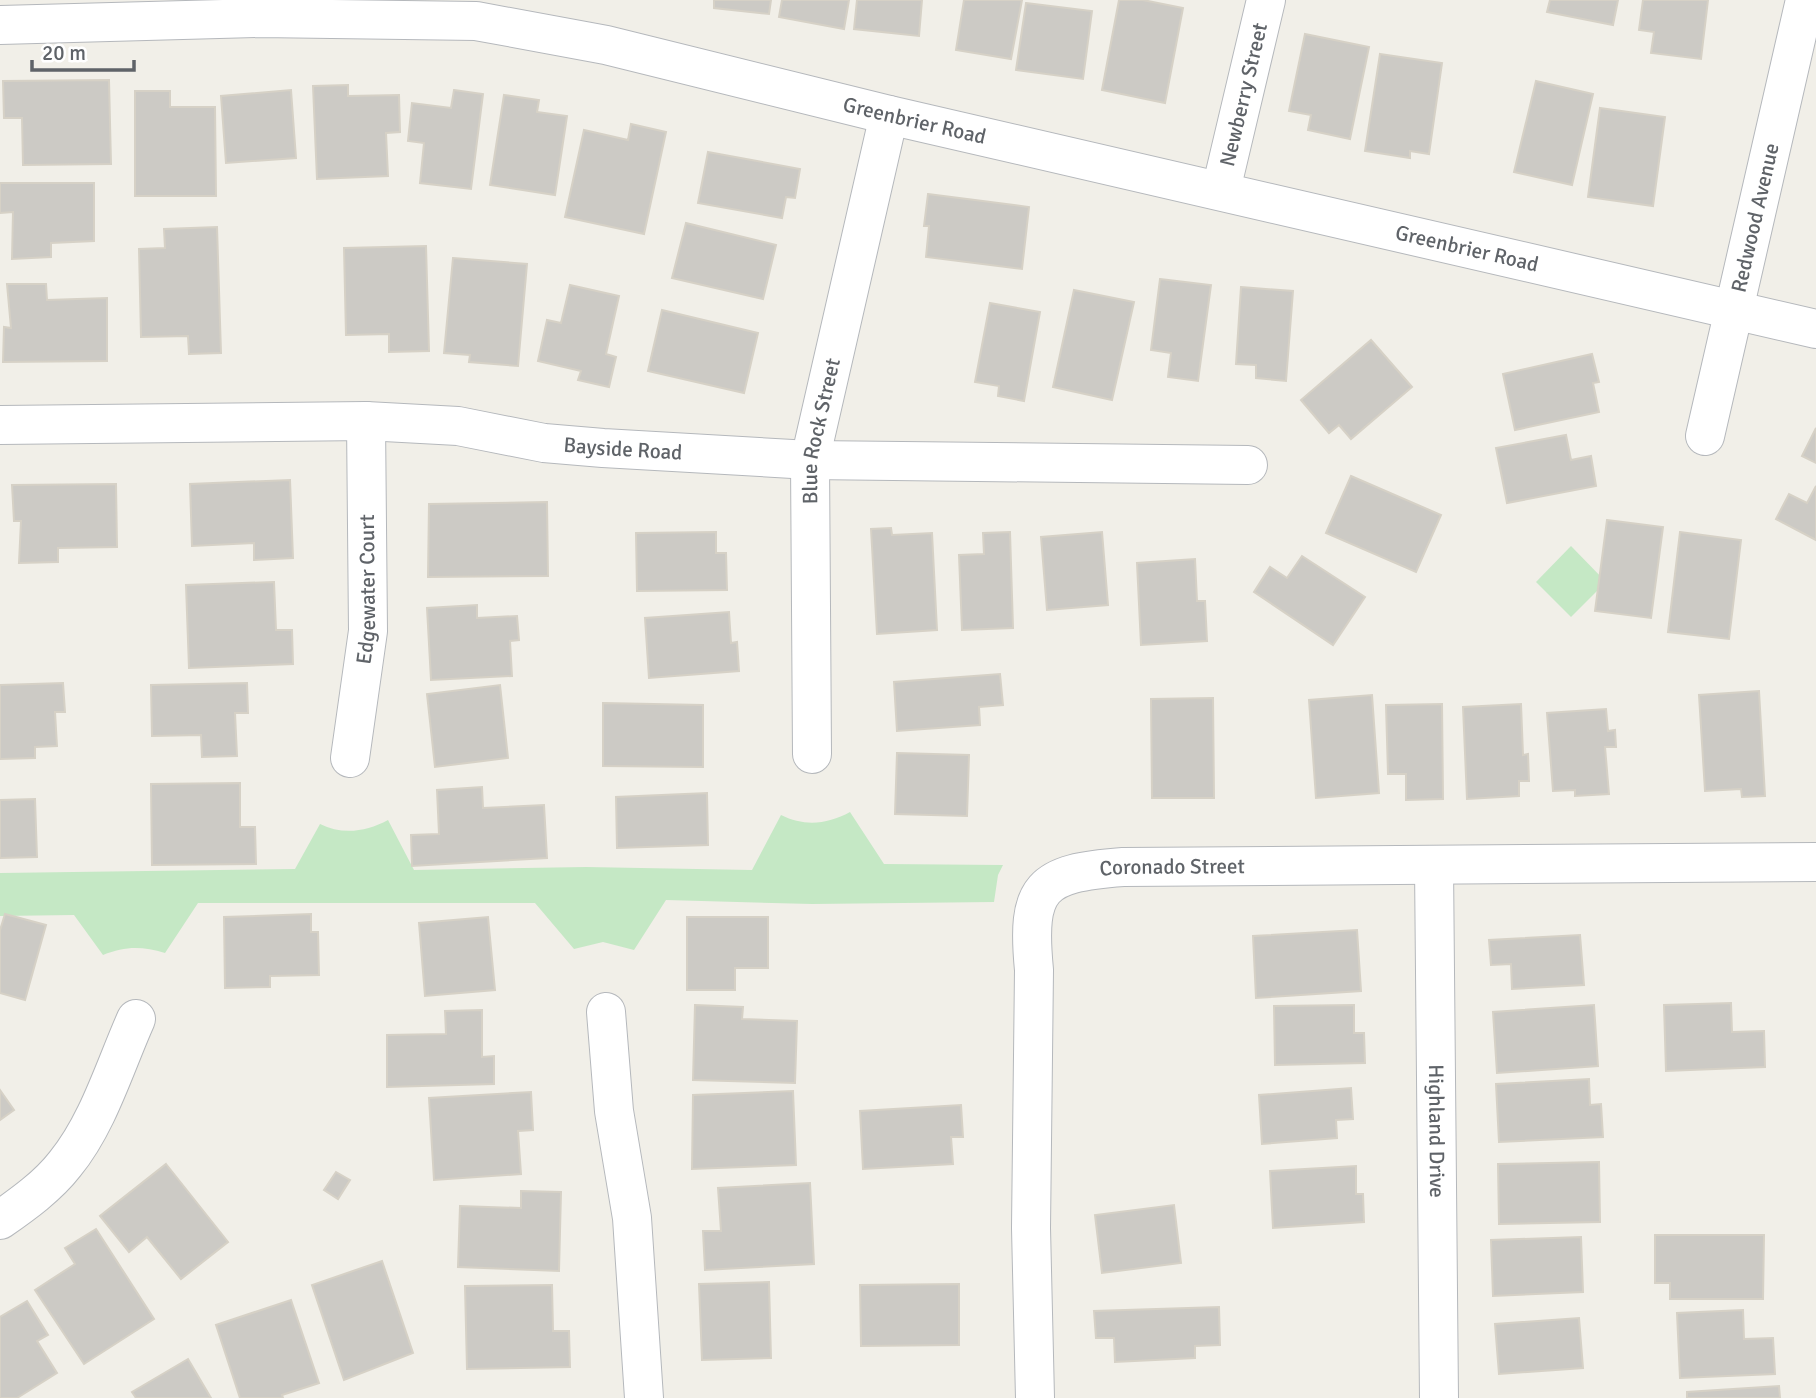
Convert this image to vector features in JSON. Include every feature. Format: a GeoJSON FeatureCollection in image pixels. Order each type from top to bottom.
{"type":"FeatureCollection","features":[{"type":"Feature","properties":{"kind":"street","name":"Newberry Street"},"geometry":{"type":"LineString","coordinates":[[1221,190],[1266,0]]}},
{"type":"Feature","properties":{"kind":"street","name":"Redwood Avenue"},"geometry":{"type":"LineString","coordinates":[[1705,436],[1805,0]]}},
{"type":"Feature","properties":{"kind":"street","name":"Greenbrier Road"},"geometry":{"type":"LineString","coordinates":[[0,24],[259,9],[476,20],[606,45],[889,115],[1816,328]]}},
{"type":"Feature","properties":{"kind":"street","name":"Blue Rock Street"},"geometry":{"type":"LineString","coordinates":[[812,754],[810,460],[889,115]]}},
{"type":"Feature","properties":{"kind":"street","name":"Bayside Road"},"geometry":{"type":"LineString","coordinates":[[0,425],[366,421],[458,426],[544,443],[810,460],[1248,465]]}},
{"type":"Feature","properties":{"kind":"street","name":"Edgewater Court"},"geometry":{"type":"LineString","coordinates":[[349,758],[368,631],[366,421]]}},
{"type":"Feature","properties":{"kind":"street","name":"Coronado Street"},"geometry":{"type":"LineString","coordinates":[[1035,1398],[1031,1228],[1034,970],[1031,934],[1035,903],[1049,885],[1084,870],[1816,862]]}},
{"type":"Feature","properties":{"kind":"street","name":"Highland Drive"},"geometry":{"type":"LineString","coordinates":[[1434,865],[1439,1398]]}},
{"type":"Feature","properties":{"kind":"street"},"geometry":{"type":"LineString","coordinates":[[606,1012],[614,1111],[632,1218],[644,1398]]}},
{"type":"Feature","properties":{"kind":"street"},"geometry":{"type":"LineString","coordinates":[[0,1220],[23,1204],[66,1164],[96,1112],[136,1019]]}},
{"type":"Feature","properties":{"kind":"green space"},"geometry":{"type":"Polygon","coordinates":[[[1571,546],[1606,582],[1571,617],[1536,582],[1571,546]]]}},
{"type":"Feature","properties":{"kind":"green space"},"geometry":{"type":"Polygon","coordinates":[[[850,812],[884,864],[1003,865],[998,875],[994,902],[812,904],[666,900],[634,950],[603,942],[574,949],[535,903],[198,903],[165,953],[134,948],[103,955],[74,915],[0,916],[0,873],[295,869],[320,824],[337,830],[354,831],[388,820],[414,870],[586,867],[752,870],[781,815],[799,821],[816,822],[850,812]]]}},
{"type":"Feature","properties":{"kind":"building"},"geometry":{"type":"Polygon","coordinates":[[[714,0],[771,0],[769,14],[714,8],[714,0]]]}},
{"type":"Feature","properties":{"kind":"building"},"geometry":{"type":"Polygon","coordinates":[[[782,0],[849,0],[844,29],[779,17],[782,0]]]}},
{"type":"Feature","properties":{"kind":"building"},"geometry":{"type":"Polygon","coordinates":[[[857,0],[922,0],[919,36],[854,29],[857,0]]]}},
{"type":"Feature","properties":{"kind":"building"},"geometry":{"type":"Polygon","coordinates":[[[964,0],[1022,0],[1011,59],[956,50],[964,0]]]}},
{"type":"Feature","properties":{"kind":"building"},"geometry":{"type":"Polygon","coordinates":[[[1119,0],[1143,0],[1183,8],[1165,103],[1102,90],[1119,0]]]}},
{"type":"Feature","properties":{"kind":"building"},"geometry":{"type":"Polygon","coordinates":[[[1550,0],[1618,0],[1613,25],[1547,12],[1550,0]]]}},
{"type":"Feature","properties":{"kind":"building"},"geometry":{"type":"Polygon","coordinates":[[[1643,0],[1708,0],[1701,59],[1651,53],[1654,32],[1639,30],[1643,0]]]}},
{"type":"Feature","properties":{"kind":"building"},"geometry":{"type":"Polygon","coordinates":[[[1026,3],[1092,11],[1083,79],[1016,70],[1026,3]]]}},
{"type":"Feature","properties":{"kind":"building"},"geometry":{"type":"Polygon","coordinates":[[[1305,34],[1369,47],[1350,139],[1308,130],[1311,115],[1289,111],[1305,34]]]}},
{"type":"Feature","properties":{"kind":"building"},"geometry":{"type":"Polygon","coordinates":[[[1380,54],[1442,63],[1429,154],[1410,151],[1410,158],[1365,151],[1380,54]]]}},
{"type":"Feature","properties":{"kind":"building"},"geometry":{"type":"Polygon","coordinates":[[[109,80],[111,164],[23,165],[22,118],[4,118],[3,81],[109,80]]]}},
{"type":"Feature","properties":{"kind":"building"},"geometry":{"type":"Polygon","coordinates":[[[1536,81],[1593,94],[1572,185],[1514,172],[1536,81]]]}},
{"type":"Feature","properties":{"kind":"building"},"geometry":{"type":"Polygon","coordinates":[[[348,85],[348,96],[399,95],[400,132],[386,133],[388,176],[317,179],[313,86],[348,85]]]}},
{"type":"Feature","properties":{"kind":"building"},"geometry":{"type":"Polygon","coordinates":[[[291,90],[296,158],[226,163],[221,96],[291,90]]]}},
{"type":"Feature","properties":{"kind":"building"},"geometry":{"type":"Polygon","coordinates":[[[454,90],[483,94],[471,189],[420,183],[424,143],[408,141],[412,103],[451,108],[454,90]]]}},
{"type":"Feature","properties":{"kind":"building"},"geometry":{"type":"Polygon","coordinates":[[[135,91],[170,91],[170,107],[215,107],[216,196],[135,196],[135,91]]]}},
{"type":"Feature","properties":{"kind":"building"},"geometry":{"type":"Polygon","coordinates":[[[504,95],[539,100],[537,112],[567,116],[555,195],[490,185],[504,95]]]}},
{"type":"Feature","properties":{"kind":"building"},"geometry":{"type":"Polygon","coordinates":[[[1600,108],[1665,117],[1653,206],[1588,197],[1600,108]]]}},
{"type":"Feature","properties":{"kind":"building"},"geometry":{"type":"Polygon","coordinates":[[[631,124],[666,132],[644,234],[565,217],[584,130],[628,140],[631,124]]]}},
{"type":"Feature","properties":{"kind":"building"},"geometry":{"type":"Polygon","coordinates":[[[708,152],[800,169],[795,198],[786,197],[782,218],[698,203],[708,152]]]}},
{"type":"Feature","properties":{"kind":"building"},"geometry":{"type":"Polygon","coordinates":[[[0,183],[94,183],[94,241],[51,243],[51,257],[12,259],[13,212],[0,213],[0,183]]]}},
{"type":"Feature","properties":{"kind":"building"},"geometry":{"type":"Polygon","coordinates":[[[928,194],[1029,207],[1022,269],[926,257],[929,226],[924,226],[928,194]]]}},
{"type":"Feature","properties":{"kind":"building"},"geometry":{"type":"Polygon","coordinates":[[[686,223],[776,245],[763,299],[672,278],[686,223]]]}},
{"type":"Feature","properties":{"kind":"building"},"geometry":{"type":"Polygon","coordinates":[[[217,227],[221,353],[189,354],[188,336],[141,337],[139,249],[165,248],[164,229],[217,227]]]}},
{"type":"Feature","properties":{"kind":"building"},"geometry":{"type":"Polygon","coordinates":[[[426,246],[429,351],[389,352],[389,334],[346,335],[344,248],[426,246]]]}},
{"type":"Feature","properties":{"kind":"building"},"geometry":{"type":"Polygon","coordinates":[[[453,258],[527,264],[518,366],[469,362],[470,355],[444,353],[453,258]]]}},
{"type":"Feature","properties":{"kind":"building"},"geometry":{"type":"Polygon","coordinates":[[[1160,279],[1211,285],[1198,381],[1168,377],[1171,353],[1151,350],[1160,279]]]}},
{"type":"Feature","properties":{"kind":"building"},"geometry":{"type":"Polygon","coordinates":[[[7,284],[46,284],[47,300],[107,298],[107,361],[3,362],[4,327],[11,328],[7,284]]]}},
{"type":"Feature","properties":{"kind":"building"},"geometry":{"type":"Polygon","coordinates":[[[570,285],[619,296],[606,354],[616,357],[609,387],[578,380],[581,371],[538,361],[547,320],[561,323],[570,285]]]}},
{"type":"Feature","properties":{"kind":"building"},"geometry":{"type":"Polygon","coordinates":[[[1241,287],[1293,291],[1286,381],[1256,378],[1256,365],[1236,364],[1241,287]]]}},
{"type":"Feature","properties":{"kind":"building"},"geometry":{"type":"Polygon","coordinates":[[[1074,290],[1134,302],[1112,400],[1053,387],[1074,290]]]}},
{"type":"Feature","properties":{"kind":"building"},"geometry":{"type":"Polygon","coordinates":[[[990,303],[1040,312],[1024,401],[998,396],[999,386],[975,382],[990,303]]]}},
{"type":"Feature","properties":{"kind":"building"},"geometry":{"type":"Polygon","coordinates":[[[662,310],[758,333],[744,393],[648,371],[662,310]]]}},
{"type":"Feature","properties":{"kind":"building"},"geometry":{"type":"Polygon","coordinates":[[[1371,340],[1412,387],[1351,439],[1339,425],[1329,433],[1301,400],[1371,340]]]}},
{"type":"Feature","properties":{"kind":"building"},"geometry":{"type":"Polygon","coordinates":[[[1592,354],[1599,382],[1593,383],[1599,412],[1515,430],[1503,374],[1592,354]]]}},
{"type":"Feature","properties":{"kind":"building"},"geometry":{"type":"Polygon","coordinates":[[[1816,428],[1816,463],[1802,456],[1816,428]]]}},
{"type":"Feature","properties":{"kind":"building"},"geometry":{"type":"Polygon","coordinates":[[[1566,435],[1571,460],[1591,456],[1596,486],[1507,503],[1496,448],[1566,435]]]}},
{"type":"Feature","properties":{"kind":"building"},"geometry":{"type":"Polygon","coordinates":[[[1351,476],[1441,515],[1416,572],[1326,533],[1351,476]]]}},
{"type":"Feature","properties":{"kind":"building"},"geometry":{"type":"Polygon","coordinates":[[[290,480],[293,558],[254,560],[254,543],[192,546],[190,484],[290,480]]]}},
{"type":"Feature","properties":{"kind":"building"},"geometry":{"type":"Polygon","coordinates":[[[116,484],[117,547],[58,548],[58,562],[19,563],[21,521],[14,521],[12,485],[116,484]]]}},
{"type":"Feature","properties":{"kind":"building"},"geometry":{"type":"Polygon","coordinates":[[[1816,486],[1816,540],[1776,519],[1789,494],[1807,503],[1816,486]]]}},
{"type":"Feature","properties":{"kind":"building"},"geometry":{"type":"Polygon","coordinates":[[[547,502],[548,576],[428,577],[429,504],[547,502]]]}},
{"type":"Feature","properties":{"kind":"building"},"geometry":{"type":"Polygon","coordinates":[[[1607,520],[1663,527],[1651,618],[1595,611],[1607,520]]]}},
{"type":"Feature","properties":{"kind":"building"},"geometry":{"type":"Polygon","coordinates":[[[891,528],[892,535],[932,533],[937,630],[877,634],[871,529],[891,528]]]}},
{"type":"Feature","properties":{"kind":"building"},"geometry":{"type":"Polygon","coordinates":[[[716,532],[716,553],[726,553],[727,590],[637,591],[636,533],[716,532]]]}},
{"type":"Feature","properties":{"kind":"building"},"geometry":{"type":"Polygon","coordinates":[[[1010,532],[1013,628],[962,630],[959,555],[984,554],[983,533],[1010,532]]]}},
{"type":"Feature","properties":{"kind":"building"},"geometry":{"type":"Polygon","coordinates":[[[1102,532],[1108,605],[1047,610],[1041,537],[1102,532]]]}},
{"type":"Feature","properties":{"kind":"building"},"geometry":{"type":"Polygon","coordinates":[[[1680,532],[1741,540],[1729,639],[1668,632],[1680,532]]]}},
{"type":"Feature","properties":{"kind":"building"},"geometry":{"type":"Polygon","coordinates":[[[1302,556],[1365,597],[1333,645],[1254,592],[1270,567],[1287,578],[1302,556]]]}},
{"type":"Feature","properties":{"kind":"building"},"geometry":{"type":"Polygon","coordinates":[[[1195,559],[1197,601],[1205,601],[1207,641],[1141,645],[1137,563],[1195,559]]]}},
{"type":"Feature","properties":{"kind":"building"},"geometry":{"type":"Polygon","coordinates":[[[274,582],[276,630],[292,630],[293,664],[189,668],[186,585],[274,582]]]}},
{"type":"Feature","properties":{"kind":"building"},"geometry":{"type":"Polygon","coordinates":[[[477,605],[477,618],[517,616],[519,640],[510,641],[512,676],[431,680],[427,608],[477,605]]]}},
{"type":"Feature","properties":{"kind":"building"},"geometry":{"type":"Polygon","coordinates":[[[729,612],[731,643],[737,642],[739,671],[649,678],[645,618],[729,612]]]}},
{"type":"Feature","properties":{"kind":"building"},"geometry":{"type":"Polygon","coordinates":[[[1000,674],[1003,705],[979,707],[980,725],[897,731],[894,682],[1000,674]]]}},
{"type":"Feature","properties":{"kind":"building"},"geometry":{"type":"Polygon","coordinates":[[[63,683],[65,712],[55,712],[57,746],[35,747],[35,758],[0,759],[0,685],[63,683]]]}},
{"type":"Feature","properties":{"kind":"building"},"geometry":{"type":"Polygon","coordinates":[[[247,683],[248,713],[235,713],[237,756],[202,757],[201,735],[152,736],[151,685],[247,683]]]}},
{"type":"Feature","properties":{"kind":"building"},"geometry":{"type":"Polygon","coordinates":[[[500,685],[508,758],[435,767],[427,694],[500,685]]]}},
{"type":"Feature","properties":{"kind":"building"},"geometry":{"type":"Polygon","coordinates":[[[1759,691],[1765,796],[1742,797],[1741,789],[1705,791],[1699,695],[1759,691]]]}},
{"type":"Feature","properties":{"kind":"building"},"geometry":{"type":"Polygon","coordinates":[[[1372,695],[1379,793],[1316,798],[1309,700],[1372,695]]]}},
{"type":"Feature","properties":{"kind":"building"},"geometry":{"type":"Polygon","coordinates":[[[1213,698],[1214,798],[1152,798],[1151,699],[1213,698]]]}},
{"type":"Feature","properties":{"kind":"building"},"geometry":{"type":"Polygon","coordinates":[[[603,703],[703,705],[703,767],[603,766],[603,703]]]}},
{"type":"Feature","properties":{"kind":"building"},"geometry":{"type":"Polygon","coordinates":[[[1442,704],[1443,799],[1406,800],[1406,774],[1388,774],[1386,705],[1442,704]]]}},
{"type":"Feature","properties":{"kind":"building"},"geometry":{"type":"Polygon","coordinates":[[[1521,704],[1523,755],[1528,754],[1529,781],[1519,781],[1519,796],[1467,799],[1463,707],[1521,704]]]}},
{"type":"Feature","properties":{"kind":"building"},"geometry":{"type":"Polygon","coordinates":[[[1606,709],[1608,731],[1615,730],[1616,747],[1605,747],[1609,794],[1575,796],[1575,790],[1553,791],[1547,713],[1606,709]]]}},
{"type":"Feature","properties":{"kind":"building"},"geometry":{"type":"Polygon","coordinates":[[[897,753],[969,755],[967,816],[895,814],[897,753]]]}},
{"type":"Feature","properties":{"kind":"building"},"geometry":{"type":"Polygon","coordinates":[[[240,783],[240,827],[255,827],[256,864],[152,865],[151,784],[240,783]]]}},
{"type":"Feature","properties":{"kind":"building"},"geometry":{"type":"Polygon","coordinates":[[[482,787],[483,808],[544,805],[547,858],[412,866],[411,835],[439,834],[437,790],[482,787]]]}},
{"type":"Feature","properties":{"kind":"building"},"geometry":{"type":"Polygon","coordinates":[[[707,793],[708,845],[617,848],[616,797],[707,793]]]}},
{"type":"Feature","properties":{"kind":"building"},"geometry":{"type":"Polygon","coordinates":[[[35,799],[37,857],[0,858],[0,800],[35,799]]]}},
{"type":"Feature","properties":{"kind":"building"},"geometry":{"type":"Polygon","coordinates":[[[5,914],[46,925],[25,1000],[0,993],[0,930],[5,914]]]}},
{"type":"Feature","properties":{"kind":"building"},"geometry":{"type":"Polygon","coordinates":[[[311,914],[311,932],[318,932],[319,975],[270,976],[270,987],[225,988],[224,917],[311,914]]]}},
{"type":"Feature","properties":{"kind":"building"},"geometry":{"type":"Polygon","coordinates":[[[488,917],[495,990],[425,996],[419,923],[488,917]]]}},
{"type":"Feature","properties":{"kind":"building"},"geometry":{"type":"Polygon","coordinates":[[[687,917],[768,917],[768,968],[735,968],[735,990],[687,990],[687,917]]]}},
{"type":"Feature","properties":{"kind":"building"},"geometry":{"type":"Polygon","coordinates":[[[1357,930],[1361,991],[1256,998],[1253,936],[1357,930]]]}},
{"type":"Feature","properties":{"kind":"building"},"geometry":{"type":"Polygon","coordinates":[[[1580,935],[1584,985],[1512,989],[1511,964],[1491,965],[1489,940],[1580,935]]]}},
{"type":"Feature","properties":{"kind":"building"},"geometry":{"type":"Polygon","coordinates":[[[1731,1003],[1732,1032],[1764,1031],[1765,1067],[1666,1071],[1664,1005],[1731,1003]]]}},
{"type":"Feature","properties":{"kind":"building"},"geometry":{"type":"Polygon","coordinates":[[[695,1005],[743,1007],[742,1019],[797,1021],[795,1083],[693,1080],[695,1005]]]}},
{"type":"Feature","properties":{"kind":"building"},"geometry":{"type":"Polygon","coordinates":[[[1354,1005],[1354,1033],[1364,1033],[1365,1063],[1275,1065],[1274,1006],[1354,1005]]]}},
{"type":"Feature","properties":{"kind":"building"},"geometry":{"type":"Polygon","coordinates":[[[1594,1005],[1598,1066],[1497,1073],[1493,1012],[1594,1005]]]}},
{"type":"Feature","properties":{"kind":"building"},"geometry":{"type":"Polygon","coordinates":[[[482,1010],[482,1057],[494,1056],[494,1084],[387,1087],[387,1035],[446,1034],[445,1011],[482,1010]]]}},
{"type":"Feature","properties":{"kind":"building"},"geometry":{"type":"Polygon","coordinates":[[[1589,1079],[1590,1105],[1601,1104],[1603,1137],[1499,1142],[1496,1084],[1589,1079]]]}},
{"type":"Feature","properties":{"kind":"building"},"geometry":{"type":"Polygon","coordinates":[[[1351,1088],[1353,1119],[1336,1120],[1337,1138],[1262,1144],[1259,1095],[1351,1088]]]}},
{"type":"Feature","properties":{"kind":"building"},"geometry":{"type":"Polygon","coordinates":[[[0,1090],[14,1110],[0,1120],[0,1090]]]}},
{"type":"Feature","properties":{"kind":"building"},"geometry":{"type":"Polygon","coordinates":[[[793,1091],[796,1165],[692,1169],[693,1095],[793,1091]]]}},
{"type":"Feature","properties":{"kind":"building"},"geometry":{"type":"Polygon","coordinates":[[[531,1092],[533,1130],[518,1131],[521,1174],[434,1180],[429,1098],[531,1092]]]}},
{"type":"Feature","properties":{"kind":"building"},"geometry":{"type":"Polygon","coordinates":[[[961,1105],[963,1137],[951,1137],[953,1164],[863,1169],[860,1111],[961,1105]]]}},
{"type":"Feature","properties":{"kind":"building"},"geometry":{"type":"Polygon","coordinates":[[[1599,1162],[1600,1222],[1499,1224],[1498,1164],[1599,1162]]]}},
{"type":"Feature","properties":{"kind":"building"},"geometry":{"type":"Polygon","coordinates":[[[166,1164],[228,1242],[181,1279],[147,1237],[129,1252],[100,1216],[166,1164]]]}},
{"type":"Feature","properties":{"kind":"building"},"geometry":{"type":"Polygon","coordinates":[[[1356,1166],[1356,1194],[1363,1194],[1364,1222],[1273,1228],[1270,1171],[1356,1166]]]}},
{"type":"Feature","properties":{"kind":"building"},"geometry":{"type":"Polygon","coordinates":[[[336,1172],[350,1180],[338,1199],[324,1190],[336,1172]]]}},
{"type":"Feature","properties":{"kind":"building"},"geometry":{"type":"Polygon","coordinates":[[[810,1183],[814,1264],[705,1270],[703,1231],[721,1231],[718,1188],[810,1183]]]}},
{"type":"Feature","properties":{"kind":"building"},"geometry":{"type":"Polygon","coordinates":[[[521,1191],[561,1192],[559,1271],[458,1267],[460,1206],[521,1208],[521,1191]]]}},
{"type":"Feature","properties":{"kind":"building"},"geometry":{"type":"Polygon","coordinates":[[[1174,1205],[1181,1263],[1102,1273],[1095,1215],[1174,1205]]]}},
{"type":"Feature","properties":{"kind":"building"},"geometry":{"type":"Polygon","coordinates":[[[96,1229],[154,1319],[84,1364],[35,1290],[75,1264],[65,1248],[96,1229]]]}},
{"type":"Feature","properties":{"kind":"building"},"geometry":{"type":"Polygon","coordinates":[[[1655,1235],[1764,1235],[1763,1299],[1670,1299],[1670,1283],[1655,1283],[1655,1235]]]}},
{"type":"Feature","properties":{"kind":"building"},"geometry":{"type":"Polygon","coordinates":[[[1581,1237],[1583,1292],[1493,1296],[1491,1240],[1581,1237]]]}},
{"type":"Feature","properties":{"kind":"building"},"geometry":{"type":"Polygon","coordinates":[[[382,1261],[413,1353],[344,1380],[312,1285],[382,1261]]]}},
{"type":"Feature","properties":{"kind":"building"},"geometry":{"type":"Polygon","coordinates":[[[769,1282],[771,1358],[702,1360],[699,1284],[769,1282]]]}},
{"type":"Feature","properties":{"kind":"building"},"geometry":{"type":"Polygon","coordinates":[[[959,1284],[959,1345],[861,1346],[860,1285],[959,1284]]]}},
{"type":"Feature","properties":{"kind":"building"},"geometry":{"type":"Polygon","coordinates":[[[552,1285],[553,1331],[569,1331],[570,1367],[467,1369],[465,1286],[552,1285]]]}},
{"type":"Feature","properties":{"kind":"building"},"geometry":{"type":"Polygon","coordinates":[[[291,1300],[319,1383],[282,1395],[283,1398],[240,1398],[216,1325],[291,1300]]]}},
{"type":"Feature","properties":{"kind":"building"},"geometry":{"type":"Polygon","coordinates":[[[27,1301],[48,1335],[37,1341],[57,1373],[17,1398],[0,1398],[0,1317],[27,1301]]]}},
{"type":"Feature","properties":{"kind":"building"},"geometry":{"type":"Polygon","coordinates":[[[1219,1307],[1220,1345],[1195,1346],[1195,1358],[1115,1362],[1114,1338],[1096,1338],[1094,1311],[1219,1307]]]}},
{"type":"Feature","properties":{"kind":"building"},"geometry":{"type":"Polygon","coordinates":[[[1743,1310],[1744,1339],[1773,1338],[1775,1374],[1680,1378],[1677,1313],[1743,1310]]]}},
{"type":"Feature","properties":{"kind":"building"},"geometry":{"type":"Polygon","coordinates":[[[1579,1318],[1583,1368],[1499,1374],[1495,1324],[1579,1318]]]}},
{"type":"Feature","properties":{"kind":"building"},"geometry":{"type":"Polygon","coordinates":[[[188,1359],[211,1398],[136,1398],[132,1392],[188,1359]]]}},
{"type":"Feature","properties":{"kind":"building"},"geometry":{"type":"Polygon","coordinates":[[[1779,1386],[1780,1398],[1687,1398],[1687,1392],[1779,1386]]]}}]}
